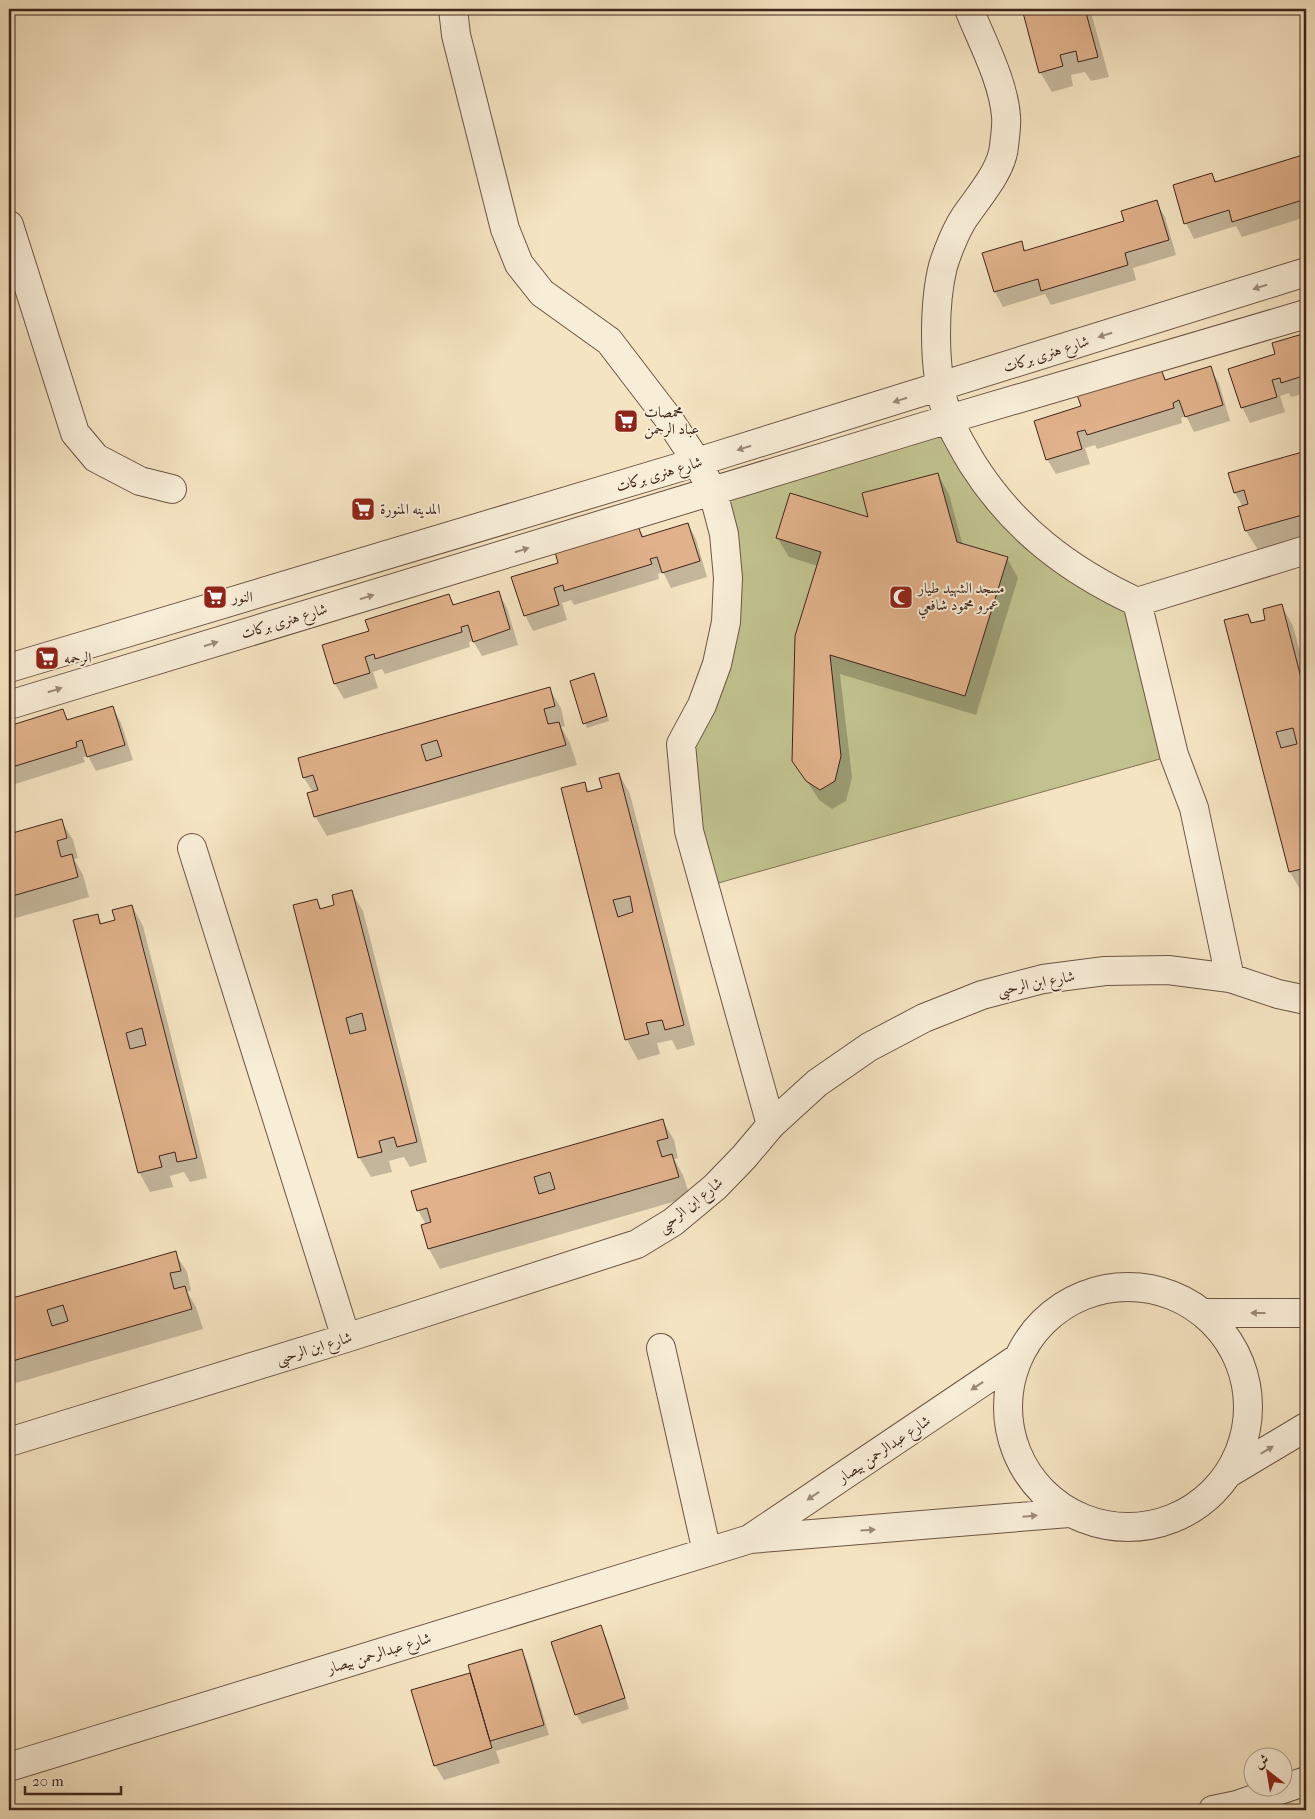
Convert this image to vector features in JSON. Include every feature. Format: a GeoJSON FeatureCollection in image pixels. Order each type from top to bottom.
{"type":"FeatureCollection","features":[{"type":"Feature","properties":{"kind":"street"},"geometry":{"type":"LineString","coordinates":[[453,9],[456,35],[505,229],[519,264],[542,293],[609,341],[662,410],[697,462],[714,492],[724,534],[728,578],[726,622],[717,664],[702,705],[681,744],[689,831],[771,1125]]}},
{"type":"Feature","properties":{"kind":"street"},"geometry":{"type":"LineString","coordinates":[[970,9],[1000,86],[1006,117],[1004,149],[992,178],[963,220],[943,267],[936,319],[936,354],[941,387],[949,419],[964,450],[1002,505],[1050,552],[1106,588],[1137,602],[1306,550]]}},
{"type":"Feature","properties":{"kind":"street"},"geometry":{"type":"LineString","coordinates":[[9,226],[75,433],[96,458],[140,481],[172,489]]}},
{"type":"Feature","properties":{"kind":"street","name":"شارع هنرى بركات"},"geometry":{"type":"LineString","coordinates":[[9,668],[697,462],[1306,272]]}},
{"type":"Feature","properties":{"kind":"street","name":"شارع هنرى بركات"},"geometry":{"type":"LineString","coordinates":[[9,704],[714,492],[949,419],[1306,314]]}},
{"type":"Feature","properties":{"kind":"street"},"geometry":{"type":"LineString","coordinates":[[1137,602],[1174,755],[1194,808],[1230,978]]}},
{"type":"Feature","properties":{"kind":"street"},"geometry":{"type":"LineString","coordinates":[[192,848],[346,1338]]}},
{"type":"Feature","properties":{"kind":"street","name":"شارع ابن الرحبى"},"geometry":{"type":"LineString","coordinates":[[9,1442],[346,1338],[637,1244],[673,1222],[715,1187],[771,1125],[817,1083],[869,1047],[924,1018],[982,995],[1043,979],[1105,971],[1168,970],[1230,978],[1278,994],[1306,1000]]}},
{"type":"Feature","properties":{"kind":"street"},"geometry":{"type":"LineString","coordinates":[[1136,1286],[1173,1294],[1205,1313],[1233,1347],[1248,1388],[1246,1433],[1229,1473],[1209,1496],[1185,1513],[1157,1524],[1127,1528],[1097,1524],[1069,1513],[1041,1491],[1020,1462],[1009,1429],[1008,1393],[1018,1358],[1038,1328],[1066,1304],[1100,1290],[1136,1286]]}},
{"type":"Feature","properties":{"kind":"street"},"geometry":{"type":"LineString","coordinates":[[1205,1313],[1306,1313]]}},
{"type":"Feature","properties":{"kind":"street"},"geometry":{"type":"LineString","coordinates":[[661,1348],[707,1552]]}},
{"type":"Feature","properties":{"kind":"street","name":"شارع عبدالرحمن بيصار"},"geometry":{"type":"LineString","coordinates":[[750,1539],[1018,1358]]}},
{"type":"Feature","properties":{"kind":"street"},"geometry":{"type":"LineString","coordinates":[[1229,1473],[1306,1427]]}},
{"type":"Feature","properties":{"kind":"street","name":"شارع عبدالرحمن بيصار"},"geometry":{"type":"LineString","coordinates":[[9,1767],[750,1539],[1069,1513]]}},
{"type":"Feature","properties":{"kind":"street"},"geometry":{"type":"LineString","coordinates":[[1213,1810],[1237,1805],[1306,1781]]}},
{"type":"Feature","properties":{"kind":"green space"},"geometry":{"type":"Polygon","coordinates":[[[949,419],[982,478],[1137,602],[1174,755],[704,887],[681,744],[717,664],[713,492],[949,419]]]}},
{"type":"Feature","properties":{"kind":"building"},"geometry":{"type":"Polygon","coordinates":[[[1022,9],[1085,9],[1098,57],[1078,62],[1076,51],[1060,55],[1063,66],[1039,73],[1022,9]]]}},
{"type":"Feature","properties":{"kind":"building"},"geometry":{"type":"Polygon","coordinates":[[[1306,154],[1306,199],[1232,222],[1229,210],[1184,224],[1173,185],[1212,173],[1215,182],[1306,154]]]}},
{"type":"Feature","properties":{"kind":"building"},"geometry":{"type":"Polygon","coordinates":[[[1157,200],[1169,240],[1125,253],[1128,265],[1041,291],[1038,279],[994,292],[982,253],[1022,241],[1024,251],[1124,221],[1121,211],[1157,200]]]}},
{"type":"Feature","properties":{"kind":"building"},"geometry":{"type":"Polygon","coordinates":[[[1306,333],[1306,375],[1281,383],[1280,378],[1272,380],[1277,397],[1241,408],[1228,369],[1275,354],[1272,343],[1306,333]]]}},
{"type":"Feature","properties":{"kind":"building"},"geometry":{"type":"Polygon","coordinates":[[[1211,366],[1223,405],[1185,417],[1179,400],[1173,403],[1174,408],[1087,435],[1085,430],[1077,432],[1082,449],[1046,460],[1034,421],[1081,406],[1077,395],[1161,369],[1165,380],[1211,366]]]}},
{"type":"Feature","properties":{"kind":"building"},"geometry":{"type":"Polygon","coordinates":[[[1306,451],[1306,514],[1245,531],[1238,507],[1248,504],[1244,490],[1234,493],[1228,473],[1306,451]]]}},
{"type":"Feature","properties":{"kind":"building","name":"مسجد الشهيد طيار عمرو محمود شافعي"},"geometry":{"type":"Polygon","coordinates":[[[938,473],[957,542],[1008,557],[965,696],[830,655],[841,756],[835,781],[820,790],[806,781],[792,761],[795,636],[821,552],[776,538],[790,493],[868,517],[862,493],[938,473]]]}},
{"type":"Feature","properties":{"kind":"building"},"geometry":{"type":"Polygon","coordinates":[[[688,523],[700,561],[662,573],[657,557],[650,559],[652,564],[564,591],[563,585],[554,588],[559,605],[524,616],[511,577],[558,563],[555,552],[638,526],[642,537],[688,523]]]}},
{"type":"Feature","properties":{"kind":"building"},"geometry":{"type":"Polygon","coordinates":[[[499,591],[510,629],[473,642],[468,625],[461,627],[462,632],[375,659],[374,654],[365,657],[370,673],[334,684],[322,645],[369,631],[365,620],[449,594],[453,605],[499,591]]]}},
{"type":"Feature","properties":{"kind":"building"},"geometry":{"type":"Polygon","coordinates":[[[1282,604],[1306,697],[1306,868],[1289,872],[1224,620],[1248,614],[1251,623],[1265,620],[1263,609],[1282,604]],[[1293,728],[1276,732],[1281,748],[1297,744],[1293,728]]]}},
{"type":"Feature","properties":{"kind":"building"},"geometry":{"type":"Polygon","coordinates":[[[594,673],[607,716],[583,724],[570,681],[594,673]]]}},
{"type":"Feature","properties":{"kind":"building"},"geometry":{"type":"Polygon","coordinates":[[[550,687],[555,706],[544,709],[548,724],[559,722],[566,745],[314,817],[307,793],[318,790],[313,775],[303,778],[298,758],[550,687]],[[437,740],[421,745],[426,761],[442,756],[437,740]]]}},
{"type":"Feature","properties":{"kind":"building"},"geometry":{"type":"Polygon","coordinates":[[[113,706],[125,745],[87,757],[82,740],[76,742],[77,747],[9,768],[9,726],[63,709],[67,720],[113,706]]]}},
{"type":"Feature","properties":{"kind":"building"},"geometry":{"type":"Polygon","coordinates":[[[619,773],[684,1025],[665,1030],[662,1020],[646,1023],[649,1034],[625,1040],[561,788],[585,782],[587,792],[602,788],[599,778],[619,773]],[[630,896],[613,900],[618,917],[633,912],[630,896]]]}},
{"type":"Feature","properties":{"kind":"building"},"geometry":{"type":"Polygon","coordinates":[[[62,819],[67,838],[57,841],[61,857],[72,854],[78,877],[9,897],[9,834],[62,819]]]}},
{"type":"Feature","properties":{"kind":"building"},"geometry":{"type":"Polygon","coordinates":[[[352,890],[417,1142],[397,1147],[394,1137],[379,1141],[382,1152],[358,1158],[293,905],[317,899],[320,909],[334,905],[332,895],[352,890]],[[362,1013],[346,1018],[350,1034],[366,1030],[362,1013]]]}},
{"type":"Feature","properties":{"kind":"building"},"geometry":{"type":"Polygon","coordinates":[[[132,905],[197,1158],[177,1162],[175,1152],[159,1156],[162,1167],[138,1173],[73,920],[98,914],[100,924],[115,920],[112,910],[132,905]],[[142,1028],[126,1033],[130,1049],[146,1045],[142,1028]]]}},
{"type":"Feature","properties":{"kind":"building"},"geometry":{"type":"Polygon","coordinates":[[[663,1119],[668,1138],[657,1141],[662,1157],[672,1154],[679,1177],[428,1249],[421,1225],[431,1222],[427,1208],[417,1211],[411,1191],[663,1119]],[[550,1172],[534,1177],[539,1194],[555,1189],[550,1172]]]}},
{"type":"Feature","properties":{"kind":"building"},"geometry":{"type":"Polygon","coordinates":[[[176,1251],[181,1271],[170,1273],[174,1289],[185,1286],[192,1309],[9,1362],[9,1299],[176,1251]],[[63,1305],[47,1310],[52,1326],[68,1321],[63,1305]]]}},
{"type":"Feature","properties":{"kind":"building"},"geometry":{"type":"Polygon","coordinates":[[[601,1625],[625,1698],[575,1715],[551,1642],[601,1625]]]}},
{"type":"Feature","properties":{"kind":"building"},"geometry":{"type":"Polygon","coordinates":[[[522,1649],[544,1725],[490,1741],[468,1665],[522,1649]]]}},
{"type":"Feature","properties":{"kind":"building"},"geometry":{"type":"Polygon","coordinates":[[[470,1673],[492,1748],[434,1766],[411,1690],[470,1673]]]}},
{"type":"Feature","properties":{"kind":"place","name":"محمصات عباد الرحمن"},"geometry":{"type":"Point","coordinates":[626,421]}},
{"type":"Feature","properties":{"kind":"place","name":"المدينه المنورة"},"geometry":{"type":"Point","coordinates":[363,509]}},
{"type":"Feature","properties":{"kind":"place","name":"النور"},"geometry":{"type":"Point","coordinates":[215,597]}},
{"type":"Feature","properties":{"kind":"place","name":"مسجد الشهيد طيار عمرو محمود شافعي"},"geometry":{"type":"Point","coordinates":[901,597]}},
{"type":"Feature","properties":{"kind":"place","name":"الرحمه"},"geometry":{"type":"Point","coordinates":[47,658]}}]}
